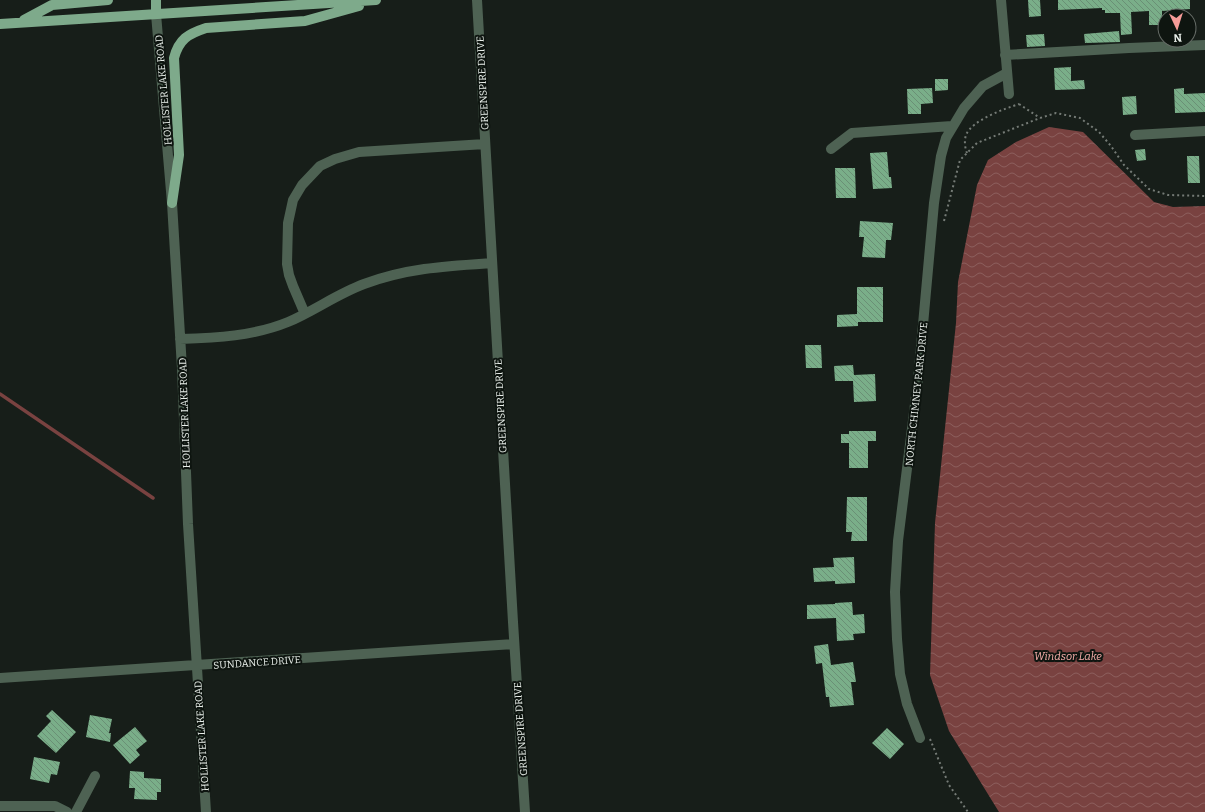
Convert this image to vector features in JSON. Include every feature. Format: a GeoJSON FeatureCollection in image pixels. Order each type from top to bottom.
{"type":"FeatureCollection","features":[{"type":"Feature","properties":{"kind":"main road"},"geometry":{"type":"LineString","coordinates":[[21,22],[52,5],[108,0]]}},
{"type":"Feature","properties":{"kind":"main road"},"geometry":{"type":"LineString","coordinates":[[156,0],[156,14]]}},
{"type":"Feature","properties":{"kind":"main road"},"geometry":{"type":"LineString","coordinates":[[3,22],[378,0]]}},
{"type":"Feature","properties":{"kind":"main road"},"geometry":{"type":"LineString","coordinates":[[172,203],[178,154],[174,58],[176,49],[186,36],[206,28],[305,21],[378,0]]}},
{"type":"Feature","properties":{"kind":"street","name":"GREENSPIRE DRIVE"},"geometry":{"type":"LineString","coordinates":[[477,0],[525,812]]}},
{"type":"Feature","properties":{"kind":"street"},"geometry":{"type":"LineString","coordinates":[[1002,0],[1009,94]]}},
{"type":"Feature","properties":{"kind":"street","name":"HOLLISTER LAKE ROAD"},"geometry":{"type":"LineString","coordinates":[[156,14],[172,203],[182,368],[188,524],[206,812]]}},
{"type":"Feature","properties":{"kind":"street"},"geometry":{"type":"LineString","coordinates":[[1005,55],[1205,45]]}},
{"type":"Feature","properties":{"kind":"street","name":"NORTH CHIMNEY PARK DRIVE"},"geometry":{"type":"LineString","coordinates":[[924,737],[907,704],[900,674],[895,592],[898,541],[918,380],[934,203],[941,156],[946,138],[952,126],[964,108],[983,86],[1007,73]]}},
{"type":"Feature","properties":{"kind":"street"},"geometry":{"type":"LineString","coordinates":[[830,149],[852,133],[952,126]]}},
{"type":"Feature","properties":{"kind":"street"},"geometry":{"type":"LineString","coordinates":[[1135,135],[1205,131]]}},
{"type":"Feature","properties":{"kind":"street"},"geometry":{"type":"LineString","coordinates":[[305,314],[293,286],[287,264],[288,223],[293,200],[302,185],[320,166],[335,159],[359,152],[485,144]]}},
{"type":"Feature","properties":{"kind":"street"},"geometry":{"type":"LineString","coordinates":[[180,339],[233,336],[261,330],[305,314],[364,284],[409,271],[433,267],[492,263]]}},
{"type":"Feature","properties":{"kind":"street","name":"SUNDANCE DRIVE"},"geometry":{"type":"LineString","coordinates":[[0,678],[514,644]]}},
{"type":"Feature","properties":{"kind":"street"},"geometry":{"type":"LineString","coordinates":[[76,812],[94,776]]}},
{"type":"Feature","properties":{"kind":"street"},"geometry":{"type":"LineString","coordinates":[[0,806],[55,806],[67,812]]}},
{"type":"Feature","properties":{"kind":"path"},"geometry":{"type":"LineString","coordinates":[[1009,94],[1019,104],[1040,118]]}},
{"type":"Feature","properties":{"kind":"path"},"geometry":{"type":"LineString","coordinates":[[967,153],[965,146],[966,136],[971,128],[982,120],[1000,111],[1019,104]]}},
{"type":"Feature","properties":{"kind":"path"},"geometry":{"type":"LineString","coordinates":[[944,221],[960,160],[977,143],[1056,113],[1080,118],[1099,132],[1124,164],[1149,189],[1168,196],[1205,196]]}},
{"type":"Feature","properties":{"kind":"path"},"geometry":{"type":"LineString","coordinates":[[924,737],[949,785],[968,812]]}},
{"type":"Feature","properties":{"kind":"water","name":"Windsor Lake"},"geometry":{"type":"Polygon","coordinates":[[[1049,127],[1083,132],[1154,202],[1173,207],[1205,206],[1205,812],[999,812],[949,731],[930,675],[935,523],[956,323],[958,282],[977,185],[988,160],[1016,142],[1049,127]]]}},
{"type":"Feature","properties":{"kind":"building"},"geometry":{"type":"Polygon","coordinates":[[[1028,0],[1040,0],[1041,16],[1029,17],[1028,0]]]}},
{"type":"Feature","properties":{"kind":"building"},"geometry":{"type":"Polygon","coordinates":[[[1058,0],[1190,0],[1190,8],[1157,8],[1157,25],[1149,25],[1149,11],[1131,12],[1132,34],[1121,35],[1120,13],[1105,13],[1105,10],[1102,10],[1102,8],[1058,10],[1058,0]]]}},
{"type":"Feature","properties":{"kind":"building"},"geometry":{"type":"Polygon","coordinates":[[[1119,31],[1120,42],[1085,43],[1084,34],[1119,31]]]}},
{"type":"Feature","properties":{"kind":"building"},"geometry":{"type":"Polygon","coordinates":[[[1044,34],[1045,46],[1027,47],[1026,35],[1044,34]]]}},
{"type":"Feature","properties":{"kind":"building"},"geometry":{"type":"Polygon","coordinates":[[[1071,67],[1071,81],[1084,80],[1085,89],[1055,90],[1054,68],[1071,67]]]}},
{"type":"Feature","properties":{"kind":"building"},"geometry":{"type":"Polygon","coordinates":[[[935,79],[948,79],[948,90],[935,91],[935,79]]]}},
{"type":"Feature","properties":{"kind":"building"},"geometry":{"type":"Polygon","coordinates":[[[932,88],[933,103],[921,104],[921,114],[908,114],[907,89],[932,88]]]}},
{"type":"Feature","properties":{"kind":"building"},"geometry":{"type":"Polygon","coordinates":[[[1184,88],[1184,94],[1205,93],[1205,112],[1175,113],[1174,89],[1184,88]]]}},
{"type":"Feature","properties":{"kind":"building"},"geometry":{"type":"Polygon","coordinates":[[[1136,96],[1137,114],[1123,115],[1122,97],[1136,96]]]}},
{"type":"Feature","properties":{"kind":"building"},"geometry":{"type":"Polygon","coordinates":[[[1145,149],[1146,160],[1137,161],[1135,150],[1145,149]]]}},
{"type":"Feature","properties":{"kind":"building"},"geometry":{"type":"Polygon","coordinates":[[[887,152],[889,177],[891,177],[892,188],[873,189],[870,153],[887,152]]]}},
{"type":"Feature","properties":{"kind":"building"},"geometry":{"type":"Polygon","coordinates":[[[1187,156],[1199,156],[1200,183],[1188,183],[1187,156]]]}},
{"type":"Feature","properties":{"kind":"building"},"geometry":{"type":"Polygon","coordinates":[[[835,168],[855,168],[856,198],[836,198],[835,168]]]}},
{"type":"Feature","properties":{"kind":"building"},"geometry":{"type":"Polygon","coordinates":[[[860,221],[893,223],[891,240],[886,240],[885,258],[862,257],[864,237],[859,237],[860,221]]]}},
{"type":"Feature","properties":{"kind":"building"},"geometry":{"type":"Polygon","coordinates":[[[857,287],[883,287],[883,322],[858,322],[858,326],[837,327],[837,315],[857,314],[857,287]]]}},
{"type":"Feature","properties":{"kind":"building"},"geometry":{"type":"Polygon","coordinates":[[[805,345],[821,345],[822,368],[806,368],[805,345]]]}},
{"type":"Feature","properties":{"kind":"building"},"geometry":{"type":"Polygon","coordinates":[[[853,365],[854,375],[875,374],[876,401],[854,402],[853,381],[835,381],[834,366],[853,365]]]}},
{"type":"Feature","properties":{"kind":"building"},"geometry":{"type":"Polygon","coordinates":[[[849,431],[876,431],[876,441],[868,441],[868,468],[849,468],[849,443],[841,443],[841,434],[849,434],[849,431]]]}},
{"type":"Feature","properties":{"kind":"building"},"geometry":{"type":"Polygon","coordinates":[[[847,497],[867,497],[867,541],[851,541],[852,532],[846,532],[847,497]]]}},
{"type":"Feature","properties":{"kind":"building"},"geometry":{"type":"Polygon","coordinates":[[[854,557],[855,583],[835,584],[835,581],[814,582],[813,568],[834,567],[833,558],[854,557]]]}},
{"type":"Feature","properties":{"kind":"building"},"geometry":{"type":"Polygon","coordinates":[[[852,602],[853,615],[864,614],[865,633],[853,634],[854,640],[837,641],[836,618],[807,619],[807,605],[852,602]]]}},
{"type":"Feature","properties":{"kind":"building"},"geometry":{"type":"Polygon","coordinates":[[[828,644],[831,665],[853,662],[856,682],[851,682],[854,705],[830,707],[829,697],[826,697],[822,663],[816,664],[814,646],[828,644]]]}},
{"type":"Feature","properties":{"kind":"building"},"geometry":{"type":"Polygon","coordinates":[[[52,710],[76,732],[56,753],[37,736],[51,721],[46,716],[52,710]]]}},
{"type":"Feature","properties":{"kind":"building"},"geometry":{"type":"Polygon","coordinates":[[[90,715],[112,719],[109,733],[111,733],[110,742],[86,737],[90,715]]]}},
{"type":"Feature","properties":{"kind":"building"},"geometry":{"type":"Polygon","coordinates":[[[135,727],[147,741],[136,750],[140,755],[130,764],[113,745],[135,727]]]}},
{"type":"Feature","properties":{"kind":"building"},"geometry":{"type":"Polygon","coordinates":[[[887,728],[904,744],[890,759],[872,743],[887,728]]]}},
{"type":"Feature","properties":{"kind":"building"},"geometry":{"type":"Polygon","coordinates":[[[34,757],[60,762],[57,775],[51,774],[49,783],[30,779],[34,757]]]}},
{"type":"Feature","properties":{"kind":"building"},"geometry":{"type":"Polygon","coordinates":[[[130,771],[144,772],[144,778],[161,779],[161,792],[157,792],[157,800],[134,799],[135,788],[129,788],[130,771]]]}},
{"type":"Feature","properties":{"kind":"waterway"},"geometry":{"type":"LineString","coordinates":[[0,394],[153,498]]}}]}
